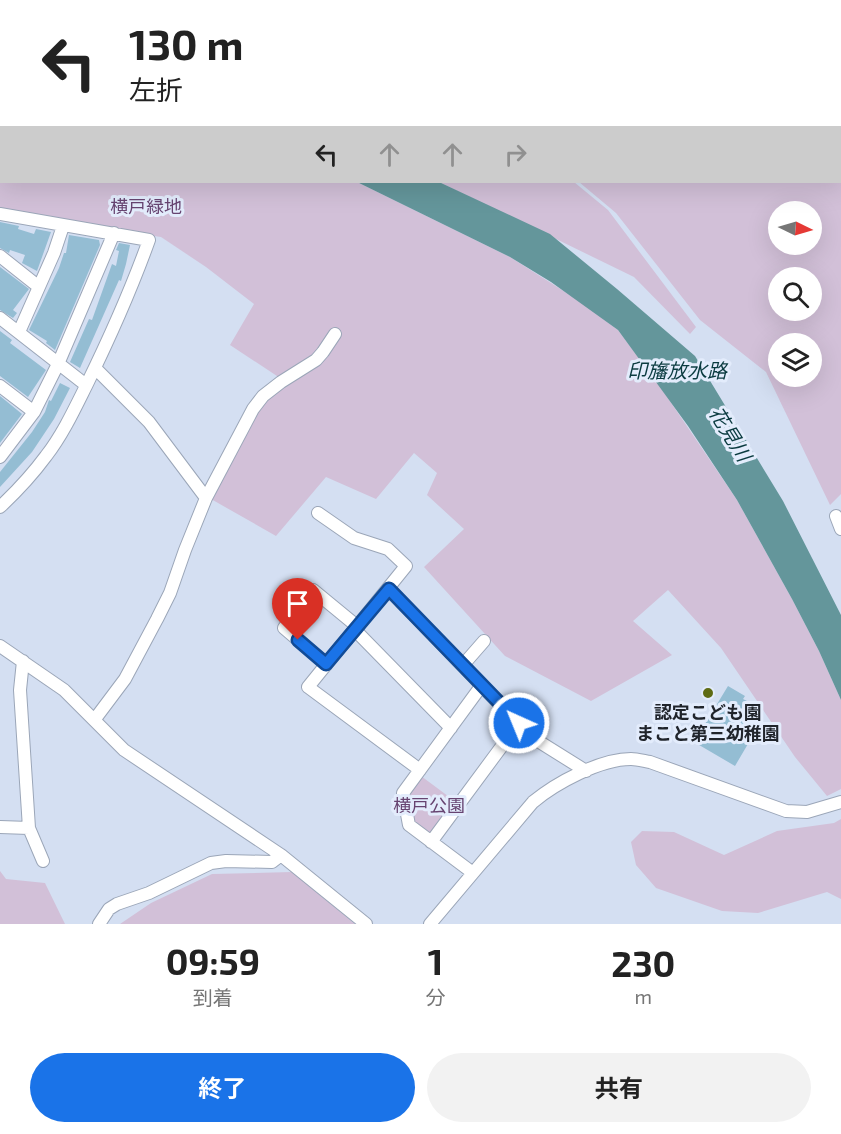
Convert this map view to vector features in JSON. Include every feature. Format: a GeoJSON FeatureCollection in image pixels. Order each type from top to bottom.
{"type":"FeatureCollection","features":[{"type":"Feature","properties":{"kind":"street"},"geometry":{"type":"LineString","coordinates":[[0,214],[149,240],[134,281],[70,418],[48,454],[0,507]]}},
{"type":"Feature","properties":{"kind":"street"},"geometry":{"type":"LineString","coordinates":[[18,332],[54,253],[63,226]]}},
{"type":"Feature","properties":{"kind":"street"},"geometry":{"type":"LineString","coordinates":[[2,452],[34,412],[58,364],[114,233]]}},
{"type":"Feature","properties":{"kind":"street"},"geometry":{"type":"LineString","coordinates":[[0,255],[39,286]]}},
{"type":"Feature","properties":{"kind":"street"},"geometry":{"type":"LineString","coordinates":[[0,318],[86,385]]}},
{"type":"Feature","properties":{"kind":"street"},"geometry":{"type":"LineString","coordinates":[[95,719],[124,679],[166,602],[206,498],[253,409],[263,396],[281,382],[316,360],[324,352],[334,334]]}},
{"type":"Feature","properties":{"kind":"street"},"geometry":{"type":"LineString","coordinates":[[95,368],[149,422],[206,498]]}},
{"type":"Feature","properties":{"kind":"street"},"geometry":{"type":"LineString","coordinates":[[0,386],[34,412]]}},
{"type":"Feature","properties":{"kind":"street"},"geometry":{"type":"LineString","coordinates":[[318,513],[354,538],[388,549],[406,566],[308,687],[420,770]]}},
{"type":"Feature","properties":{"kind":"street"},"geometry":{"type":"LineString","coordinates":[[836,516],[841,529]]}},
{"type":"Feature","properties":{"kind":"street"},"geometry":{"type":"LineString","coordinates":[[389,589],[531,736],[586,771]]}},
{"type":"Feature","properties":{"kind":"street"},"geometry":{"type":"LineString","coordinates":[[326,664],[284,628],[313,590],[357,628],[451,728]]}},
{"type":"Feature","properties":{"kind":"street"},"geometry":{"type":"LineString","coordinates":[[463,665],[484,641]]}},
{"type":"Feature","properties":{"kind":"street"},"geometry":{"type":"LineString","coordinates":[[0,646],[64,690],[124,750],[281,855],[366,924]]}},
{"type":"Feature","properties":{"kind":"street"},"geometry":{"type":"LineString","coordinates":[[23,661],[20,690],[29,828],[43,861]]}},
{"type":"Feature","properties":{"kind":"street"},"geometry":{"type":"LineString","coordinates":[[473,873],[409,825],[403,794],[482,685]]}},
{"type":"Feature","properties":{"kind":"street"},"geometry":{"type":"LineString","coordinates":[[431,842],[519,723]]}},
{"type":"Feature","properties":{"kind":"street"},"geometry":{"type":"LineString","coordinates":[[430,924],[533,802],[543,794],[586,771],[610,762],[631,759],[650,762],[786,811],[807,812],[836,804]]}},
{"type":"Feature","properties":{"kind":"street"},"geometry":{"type":"LineString","coordinates":[[0,827],[29,828]]}},
{"type":"Feature","properties":{"kind":"street"},"geometry":{"type":"LineString","coordinates":[[99,924],[109,909],[117,904],[149,893],[211,863],[272,862],[281,855]]}},
{"type":"Feature","properties":{"kind":"green space","name":"横戸緑地"},"geometry":{"type":"Polygon","coordinates":[[[0,183],[359,183],[510,257],[581,302],[618,330],[657,382],[737,500],[792,599],[841,700],[841,789],[827,796],[795,757],[721,648],[668,590],[633,621],[672,655],[591,701],[505,656],[424,567],[464,529],[427,495],[437,473],[414,453],[376,499],[326,477],[276,536],[211,499],[243,425],[280,378],[230,345],[254,304],[206,267],[161,237],[0,210],[0,183]]]}},
{"type":"Feature","properties":{"kind":"green space"},"geometry":{"type":"Polygon","coordinates":[[[441,183],[575,183],[608,210],[696,327],[690,334],[634,277],[441,183]]]}},
{"type":"Feature","properties":{"kind":"green space"},"geometry":{"type":"Polygon","coordinates":[[[580,183],[841,183],[841,494],[830,505],[773,387],[822,387],[822,333],[768,333],[768,376],[766,372],[700,320],[616,213],[580,183]]]}},
{"type":"Feature","properties":{"kind":"green space","name":"横戸公園"},"geometry":{"type":"Polygon","coordinates":[[[421,776],[456,802],[433,834],[426,835],[413,826],[408,794],[421,776]]]}},
{"type":"Feature","properties":{"kind":"green space"},"geometry":{"type":"Polygon","coordinates":[[[841,819],[841,899],[827,892],[758,913],[722,911],[656,888],[636,865],[631,842],[642,831],[674,832],[724,855],[777,831],[834,823],[841,819]]]}},
{"type":"Feature","properties":{"kind":"green space"},"geometry":{"type":"Polygon","coordinates":[[[0,871],[6,879],[45,883],[65,924],[0,924],[0,871]]]}},
{"type":"Feature","properties":{"kind":"green space"},"geometry":{"type":"Polygon","coordinates":[[[292,872],[355,924],[120,924],[151,903],[212,874],[292,872]]]}},
{"type":"Feature","properties":{"kind":"water","name":"印旛放水路"},"geometry":{"type":"Polygon","coordinates":[[[359,183],[441,183],[550,234],[695,356],[783,501],[841,615],[841,700],[792,599],[737,500],[688,426],[618,330],[551,282],[510,257],[359,183]]]}},
{"type":"Feature","properties":{"kind":"building"},"geometry":{"type":"Polygon","coordinates":[[[0,222],[19,226],[18,229],[34,234],[36,229],[51,232],[37,271],[22,263],[25,255],[10,250],[9,253],[0,248],[0,222]]]}},
{"type":"Feature","properties":{"kind":"building"},"geometry":{"type":"Polygon","coordinates":[[[69,235],[99,240],[100,245],[55,350],[46,343],[47,341],[29,330],[64,253],[66,253],[69,235]]]}},
{"type":"Feature","properties":{"kind":"building"},"geometry":{"type":"Polygon","coordinates":[[[119,243],[130,245],[121,281],[119,280],[80,368],[70,362],[89,319],[92,320],[112,264],[116,266],[119,251],[116,250],[119,243]]]}},
{"type":"Feature","properties":{"kind":"building"},"geometry":{"type":"Polygon","coordinates":[[[0,267],[29,289],[13,310],[17,313],[13,318],[0,310],[0,267]]]}},
{"type":"Feature","properties":{"kind":"building"},"geometry":{"type":"Polygon","coordinates":[[[0,331],[12,340],[10,343],[46,370],[28,397],[0,376],[0,331]]]}},
{"type":"Feature","properties":{"kind":"building"},"geometry":{"type":"Polygon","coordinates":[[[60,383],[70,388],[54,419],[32,452],[0,487],[0,472],[32,432],[60,383]]]}},
{"type":"Feature","properties":{"kind":"building"},"geometry":{"type":"Polygon","coordinates":[[[0,396],[22,414],[0,443],[0,396]]]}},
{"type":"Feature","properties":{"kind":"building"},"geometry":{"type":"Polygon","coordinates":[[[728,686],[745,696],[743,699],[749,702],[744,710],[762,720],[735,766],[694,742],[728,686]]]}},
{"type":"Feature","properties":{"kind":"place","name":"認定こども園 まこと第三幼稚園"},"geometry":{"type":"Point","coordinates":[708,693]}},
{"type":"Feature","properties":{"kind":"route"},"geometry":{"type":"LineString","coordinates":[[298,640],[326,664],[389,589],[519,723]]}},
{"type":"Feature","properties":{"kind":"water label","name":"花見川"},"geometry":{"type":"Point","coordinates":[730,434]}}]}
